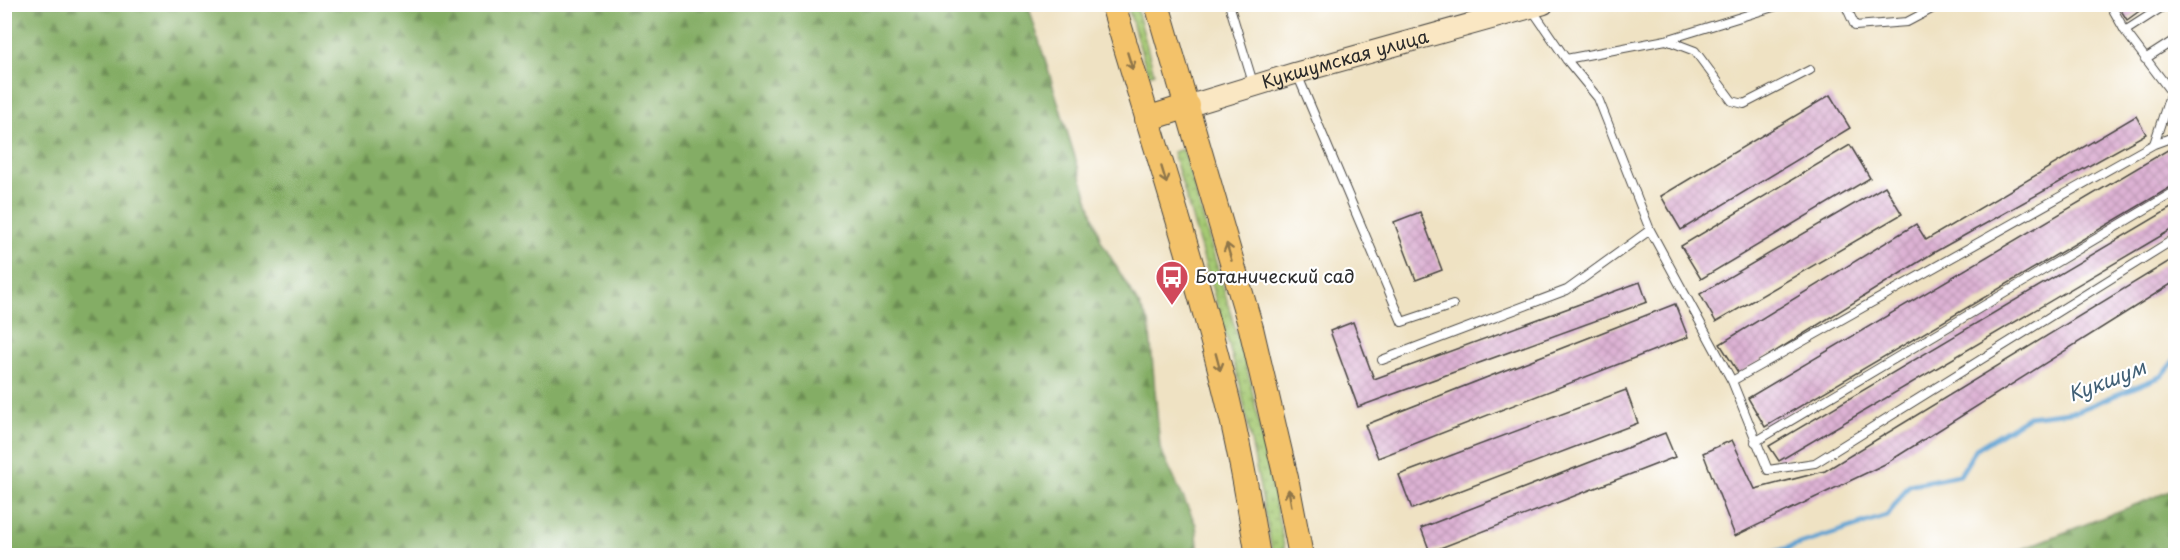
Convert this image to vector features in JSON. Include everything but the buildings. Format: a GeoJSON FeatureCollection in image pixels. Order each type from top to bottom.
{"type":"FeatureCollection","features":[{"type":"Feature","properties":{"kind":"main road"},"geometry":{"type":"LineString","coordinates":[[1113,4],[1202,299],[1224,383],[1258,555]]}},
{"type":"Feature","properties":{"kind":"main road"},"geometry":{"type":"LineString","coordinates":[[1157,4],[1251,328],[1286,478],[1300,555]]}},
{"type":"Feature","properties":{"kind":"main road","name":"Кукшумская улица"},"geometry":{"type":"LineString","coordinates":[[1147,119],[1188,106]]}},
{"type":"Feature","properties":{"kind":"street","name":"Кукшумская улица"},"geometry":{"type":"LineString","coordinates":[[1188,106],[1296,73],[1537,6]]}},
{"type":"Feature","properties":{"kind":"lane"},"geometry":{"type":"LineString","coordinates":[[1229,4],[1254,86]]}},
{"type":"Feature","properties":{"kind":"lane"},"geometry":{"type":"LineString","coordinates":[[1566,59],[1666,39],[1783,4]]}},
{"type":"Feature","properties":{"kind":"lane"},"geometry":{"type":"LineString","coordinates":[[1845,4],[1855,26],[1907,22],[1941,4]]}},
{"type":"Feature","properties":{"kind":"lane"},"geometry":{"type":"LineString","coordinates":[[2110,4],[2125,31],[2145,59],[2173,90],[2154,144]]}},
{"type":"Feature","properties":{"kind":"lane"},"geometry":{"type":"LineString","coordinates":[[2125,31],[2167,4]]}},
{"type":"Feature","properties":{"kind":"lane"},"geometry":{"type":"LineString","coordinates":[[1537,6],[1566,59],[1598,98],[1650,230],[1732,381],[1768,470],[1815,463],[2175,237]]}},
{"type":"Feature","properties":{"kind":"lane"},"geometry":{"type":"LineString","coordinates":[[1666,39],[1695,51],[1732,101],[1744,104],[1810,70]]}},
{"type":"Feature","properties":{"kind":"lane"},"geometry":{"type":"LineString","coordinates":[[2145,59],[2175,39]]}},
{"type":"Feature","properties":{"kind":"lane"},"geometry":{"type":"LineString","coordinates":[[1296,73],[1402,322],[1453,304]]}},
{"type":"Feature","properties":{"kind":"lane"},"geometry":{"type":"LineString","coordinates":[[1732,381],[2154,144],[2175,136]]}},
{"type":"Feature","properties":{"kind":"lane"},"geometry":{"type":"LineString","coordinates":[[1755,442],[2175,190]]}},
{"type":"Feature","properties":{"kind":"lane"},"geometry":{"type":"LineString","coordinates":[[1382,360],[1567,290],[1650,230]]}},
{"type":"Feature","properties":{"kind":"green space"},"geometry":{"type":"Polygon","coordinates":[[[4,5],[1028,5],[1101,241],[1149,322],[1160,448],[1196,525],[1199,555],[5,555],[4,5]]]}},
{"type":"Feature","properties":{"kind":"green space"},"geometry":{"type":"Polygon","coordinates":[[[1127,5],[1136,5],[1154,73],[1149,75],[1146,67],[1127,5]]]}},
{"type":"Feature","properties":{"kind":"green space"},"geometry":{"type":"Polygon","coordinates":[[[1183,149],[1250,380],[1286,555],[1273,555],[1240,384],[1173,152],[1183,149]]]}},
{"type":"Feature","properties":{"kind":"green space"},"geometry":{"type":"Polygon","coordinates":[[[2175,489],[2175,555],[2007,555],[2175,489]]]}},
{"type":"Feature","properties":{"kind":"waterway","name":"Кукшум"},"geometry":{"type":"LineString","coordinates":[[1763,556],[1887,516],[1909,485],[1960,475],[1976,449],[2028,417],[2077,411],[2162,376],[2176,358]]}},
{"type":"Feature","properties":{"kind":"place","name":"Ботанический сад"},"geometry":{"type":"Point","coordinates":[1172,306]}}]}
